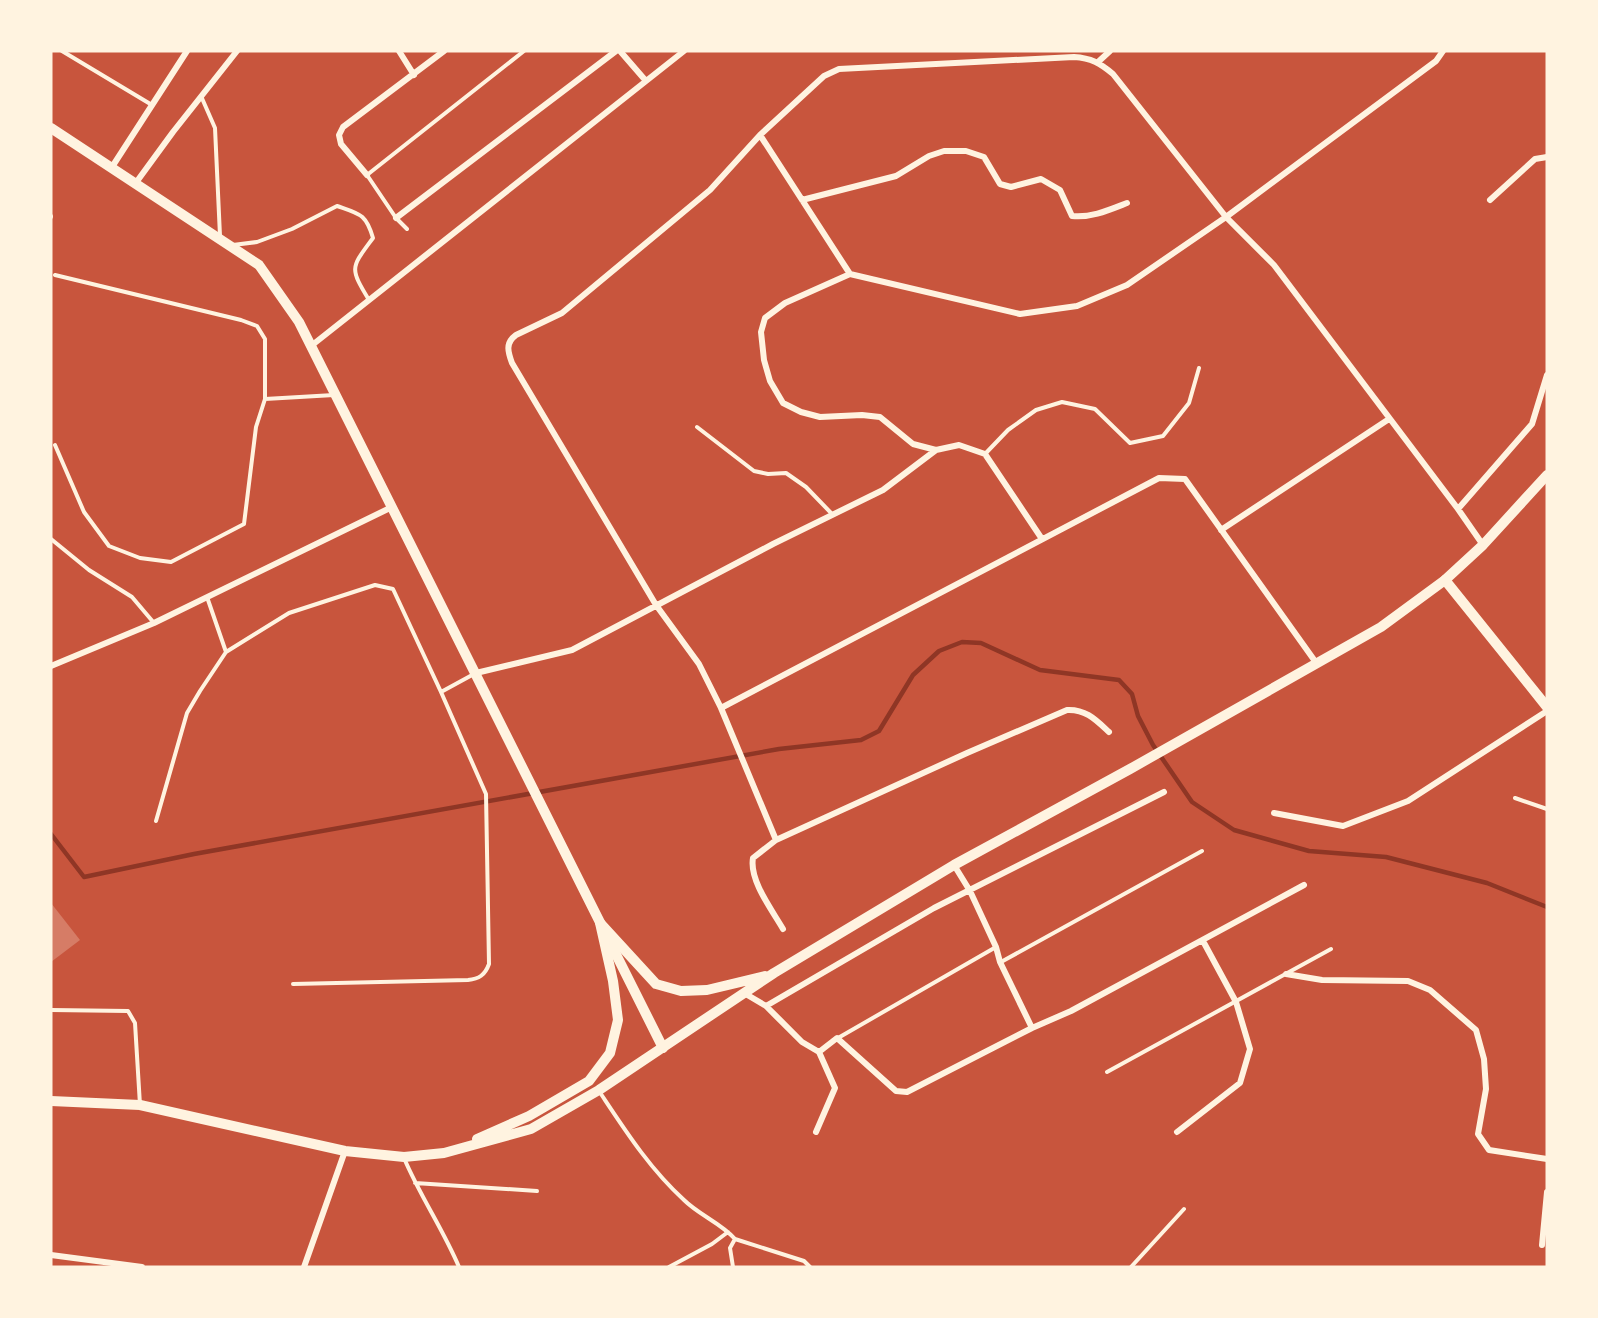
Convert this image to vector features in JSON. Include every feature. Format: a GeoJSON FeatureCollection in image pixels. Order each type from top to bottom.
{"type":"FeatureCollection","features":[{"type":"Feature","properties":{"kind":"main road"},"geometry":{"type":"LineString","coordinates":[[51,128],[259,265],[299,322],[663,1048]]}},
{"type":"Feature","properties":{"kind":"main road"},"geometry":{"type":"LineString","coordinates":[[51,1101],[140,1105],[345,1151],[404,1157],[444,1153],[531,1129],[598,1090],[774,973],[954,865],[1179,742],[1381,627],[1445,580],[1483,545],[1547,475]]}},
{"type":"Feature","properties":{"kind":"main road"},"geometry":{"type":"LineString","coordinates":[[1445,580],[1547,709]]}},
{"type":"Feature","properties":{"kind":"main road"},"geometry":{"type":"LineString","coordinates":[[600,923],[656,984],[681,991],[707,990],[774,973]]}},
{"type":"Feature","properties":{"kind":"main road"},"geometry":{"type":"LineString","coordinates":[[444,1153],[529,1116],[589,1081],[610,1053],[618,1020],[613,981],[600,923]]}},
{"type":"Feature","properties":{"kind":"street"},"geometry":{"type":"LineString","coordinates":[[135,184],[237,51]]}},
{"type":"Feature","properties":{"kind":"street"},"geometry":{"type":"LineString","coordinates":[[399,51],[414,75]]}},
{"type":"Feature","properties":{"kind":"street"},"geometry":{"type":"LineString","coordinates":[[367,176],[341,144],[339,135],[343,127],[444,51]]}},
{"type":"Feature","properties":{"kind":"street"},"geometry":{"type":"LineString","coordinates":[[396,218],[618,51],[646,81]]}},
{"type":"Feature","properties":{"kind":"street"},"geometry":{"type":"LineString","coordinates":[[311,346],[684,51]]}},
{"type":"Feature","properties":{"kind":"street"},"geometry":{"type":"LineString","coordinates":[[1098,62],[1110,51]]}},
{"type":"Feature","properties":{"kind":"street"},"geometry":{"type":"LineString","coordinates":[[936,450],[913,444],[880,417],[862,415],[820,417],[801,412],[783,403],[770,381],[764,360],[761,332],[765,318],[785,303],[850,274],[1020,314],[1077,306],[1127,285],[1226,217],[1436,61],[1443,51]]}},
{"type":"Feature","properties":{"kind":"street"},"geometry":{"type":"LineString","coordinates":[[112,167],[184,52]]}},
{"type":"Feature","properties":{"kind":"street"},"geometry":{"type":"LineString","coordinates":[[776,840],[721,708],[699,664],[656,605],[512,363],[508,345],[516,335],[562,313],[710,190],[760,135],[824,76],[839,69],[1074,57],[1098,62],[1113,74],[1226,217],[1274,265],[1483,545]]}},
{"type":"Feature","properties":{"kind":"street"},"geometry":{"type":"LineString","coordinates":[[760,135],[850,274]]}},
{"type":"Feature","properties":{"kind":"street"},"geometry":{"type":"LineString","coordinates":[[802,200],[896,176],[929,156],[944,151],[966,151],[984,157],[1000,184],[1011,187],[1041,179],[1060,189],[1072,216],[1080,217],[1107,212],[1126,203]]}},
{"type":"Feature","properties":{"kind":"street"},"geometry":{"type":"LineString","coordinates":[[1490,200],[1534,159],[1547,157]]}},
{"type":"Feature","properties":{"kind":"street"},"geometry":{"type":"LineString","coordinates":[[1458,509],[1532,424],[1547,375]]}},
{"type":"Feature","properties":{"kind":"street"},"geometry":{"type":"LineString","coordinates":[[1221,530],[1389,419]]}},
{"type":"Feature","properties":{"kind":"street"},"geometry":{"type":"LineString","coordinates":[[476,673],[572,651],[656,605],[884,490],[936,450],[959,445],[985,454],[1042,539]]}},
{"type":"Feature","properties":{"kind":"street"},"geometry":{"type":"LineString","coordinates":[[721,708],[1159,478],[1185,479],[1317,664]]}},
{"type":"Feature","properties":{"kind":"street"},"geometry":{"type":"LineString","coordinates":[[51,666],[154,622],[392,507]]}},
{"type":"Feature","properties":{"kind":"street"},"geometry":{"type":"LineString","coordinates":[[1274,813],[1343,826],[1408,801],[1547,709]]}},
{"type":"Feature","properties":{"kind":"street"},"geometry":{"type":"LineString","coordinates":[[783,929],[755,879],[751,867],[753,858],[776,840],[1067,710],[1080,710],[1091,715],[1109,732]]}},
{"type":"Feature","properties":{"kind":"street"},"geometry":{"type":"LineString","coordinates":[[766,1006],[934,908],[1164,792]]}},
{"type":"Feature","properties":{"kind":"street"},"geometry":{"type":"LineString","coordinates":[[954,865],[970,891],[996,947],[1000,962],[1032,1028]]}},
{"type":"Feature","properties":{"kind":"street"},"geometry":{"type":"LineString","coordinates":[[819,1052],[837,1038],[896,1091],[907,1092],[1032,1028],[1071,1011],[1304,885]]}},
{"type":"Feature","properties":{"kind":"street"},"geometry":{"type":"LineString","coordinates":[[1177,1132],[1240,1083],[1250,1049],[1236,1002],[1203,941]]}},
{"type":"Feature","properties":{"kind":"street"},"geometry":{"type":"LineString","coordinates":[[1286,974],[1322,980],[1408,981],[1430,990],[1476,1030],[1484,1059],[1486,1089],[1478,1134],[1489,1150],[1547,1160]]}},
{"type":"Feature","properties":{"kind":"street"},"geometry":{"type":"LineString","coordinates":[[744,993],[766,1006],[802,1042],[819,1052],[835,1088],[816,1132]]}},
{"type":"Feature","properties":{"kind":"street"},"geometry":{"type":"LineString","coordinates":[[304,1267],[345,1151]]}},
{"type":"Feature","properties":{"kind":"street"},"geometry":{"type":"LineString","coordinates":[[1542,1245],[1547,1192]]}},
{"type":"Feature","properties":{"kind":"street"},"geometry":{"type":"LineString","coordinates":[[51,1255],[142,1267]]}},
{"type":"Feature","properties":{"kind":"lane"},"geometry":{"type":"LineString","coordinates":[[62,51],[152,105]]}},
{"type":"Feature","properties":{"kind":"lane"},"geometry":{"type":"LineString","coordinates":[[407,229],[396,218],[367,176],[524,51]]}},
{"type":"Feature","properties":{"kind":"lane"},"geometry":{"type":"LineString","coordinates":[[1069,51],[1074,57]]}},
{"type":"Feature","properties":{"kind":"lane"},"geometry":{"type":"LineString","coordinates":[[201,96],[215,128],[225,243],[257,242],[292,229],[337,206],[358,214],[369,222],[373,238],[355,262],[355,277],[369,300]]}},
{"type":"Feature","properties":{"kind":"lane"},"geometry":{"type":"LineString","coordinates":[[55,275],[242,320],[257,326],[265,339],[265,399],[256,427],[244,524],[171,562],[140,558],[109,546],[84,512],[55,445]]}},
{"type":"Feature","properties":{"kind":"lane"},"geometry":{"type":"LineString","coordinates":[[985,454],[1008,430],[1036,410],[1062,402],[1095,409],[1130,443],[1163,436],[1189,403],[1199,368]]}},
{"type":"Feature","properties":{"kind":"lane"},"geometry":{"type":"LineString","coordinates":[[265,399],[336,395]]}},
{"type":"Feature","properties":{"kind":"lane"},"geometry":{"type":"LineString","coordinates":[[697,427],[754,471],[768,474],[786,473],[806,487],[833,515]]}},
{"type":"Feature","properties":{"kind":"lane"},"geometry":{"type":"LineString","coordinates":[[51,539],[89,570],[132,597],[154,622]]}},
{"type":"Feature","properties":{"kind":"lane"},"geometry":{"type":"LineString","coordinates":[[156,821],[187,712],[226,652],[289,613],[375,585],[393,589],[484,786],[487,823],[489,964],[486,973],[477,979],[468,980],[292,984]]}},
{"type":"Feature","properties":{"kind":"lane"},"geometry":{"type":"LineString","coordinates":[[207,597],[226,652]]}},
{"type":"Feature","properties":{"kind":"lane"},"geometry":{"type":"LineString","coordinates":[[441,692],[476,673]]}},
{"type":"Feature","properties":{"kind":"lane"},"geometry":{"type":"LineString","coordinates":[[1515,798],[1547,809]]}},
{"type":"Feature","properties":{"kind":"lane"},"geometry":{"type":"LineString","coordinates":[[1000,962],[1202,851]]}},
{"type":"Feature","properties":{"kind":"lane"},"geometry":{"type":"LineString","coordinates":[[837,1038],[996,947]]}},
{"type":"Feature","properties":{"kind":"lane"},"geometry":{"type":"LineString","coordinates":[[1107,1072],[1331,949]]}},
{"type":"Feature","properties":{"kind":"lane"},"geometry":{"type":"LineString","coordinates":[[51,1010],[128,1011],[135,1023],[140,1105]]}},
{"type":"Feature","properties":{"kind":"lane"},"geometry":{"type":"LineString","coordinates":[[598,1090],[641,1155],[685,1201],[735,1239],[804,1260],[810,1267]]}},
{"type":"Feature","properties":{"kind":"lane"},"geometry":{"type":"LineString","coordinates":[[404,1157],[415,1183],[447,1238],[459,1267]]}},
{"type":"Feature","properties":{"kind":"lane"},"geometry":{"type":"LineString","coordinates":[[415,1183],[537,1191]]}},
{"type":"Feature","properties":{"kind":"lane"},"geometry":{"type":"LineString","coordinates":[[1131,1267],[1184,1209]]}},
{"type":"Feature","properties":{"kind":"lane"},"geometry":{"type":"LineString","coordinates":[[669,1267],[712,1244],[728,1232]]}},
{"type":"Feature","properties":{"kind":"lane"},"geometry":{"type":"LineString","coordinates":[[733,1267],[730,1248],[735,1239]]}},
{"type":"Feature","properties":{"kind":"building"},"geometry":{"type":"Polygon","coordinates":[[[51,903],[80,940],[51,962],[51,903]]]}},
{"type":"Feature","properties":{"kind":"waterway"},"geometry":{"type":"LineString","coordinates":[[51,834],[84,877],[194,854],[779,749],[861,740],[879,731],[913,675],[939,651],[962,642],[981,643],[1040,670],[1119,680],[1132,694],[1138,716],[1153,745],[1192,802],[1234,830],[1309,851],[1386,857],[1487,883],[1547,907]]}}]}
